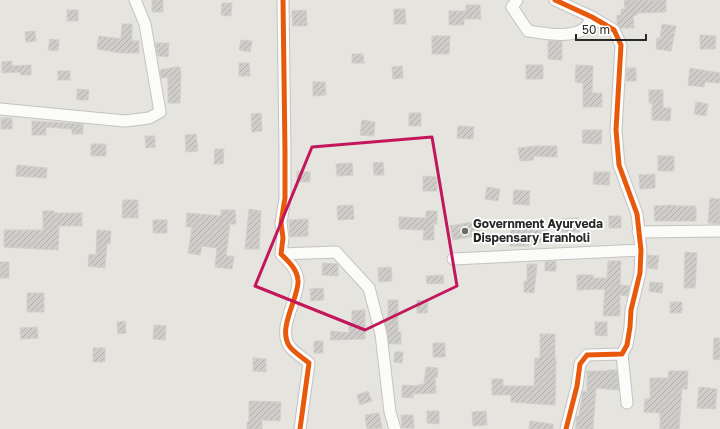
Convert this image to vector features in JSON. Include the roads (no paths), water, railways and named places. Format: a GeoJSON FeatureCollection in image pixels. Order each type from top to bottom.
{"type":"FeatureCollection","features":[{"type":"Feature","properties":{"kind":"street"},"geometry":{"type":"LineString","coordinates":[[0,109],[125,121],[149,118],[160,112],[145,24],[135,0]]}},
{"type":"Feature","properties":{"kind":"street"},"geometry":{"type":"LineString","coordinates":[[283,0],[285,198],[281,224],[283,238],[281,254],[292,266],[298,280],[287,320],[286,337],[289,346],[309,363],[300,429]]}},
{"type":"Feature","properties":{"kind":"street"},"geometry":{"type":"LineString","coordinates":[[517,0],[512,7],[528,31],[550,34],[568,34],[584,28],[592,17]]}},
{"type":"Feature","properties":{"kind":"street"},"geometry":{"type":"LineString","coordinates":[[555,0],[592,17],[614,30],[621,45],[616,130],[619,165],[637,214],[640,250],[640,272],[631,310],[630,327],[626,345],[622,354],[627,403]]}},
{"type":"Feature","properties":{"kind":"street"},"geometry":{"type":"LineString","coordinates":[[638,232],[720,232]]}},
{"type":"Feature","properties":{"kind":"street"},"geometry":{"type":"LineString","coordinates":[[454,259],[640,250]]}},
{"type":"Feature","properties":{"kind":"street"},"geometry":{"type":"LineString","coordinates":[[281,254],[336,252],[369,288],[381,334],[390,412],[395,429]]}},
{"type":"Feature","properties":{"kind":"street"},"geometry":{"type":"LineString","coordinates":[[566,429],[577,386],[580,364],[586,355],[622,354]]}},
{"type":"Feature","properties":{"kind":"place","name":"Government Ayurveda Dispensary Eranholi"},"geometry":{"type":"Point","coordinates":[465,231]}}]}
